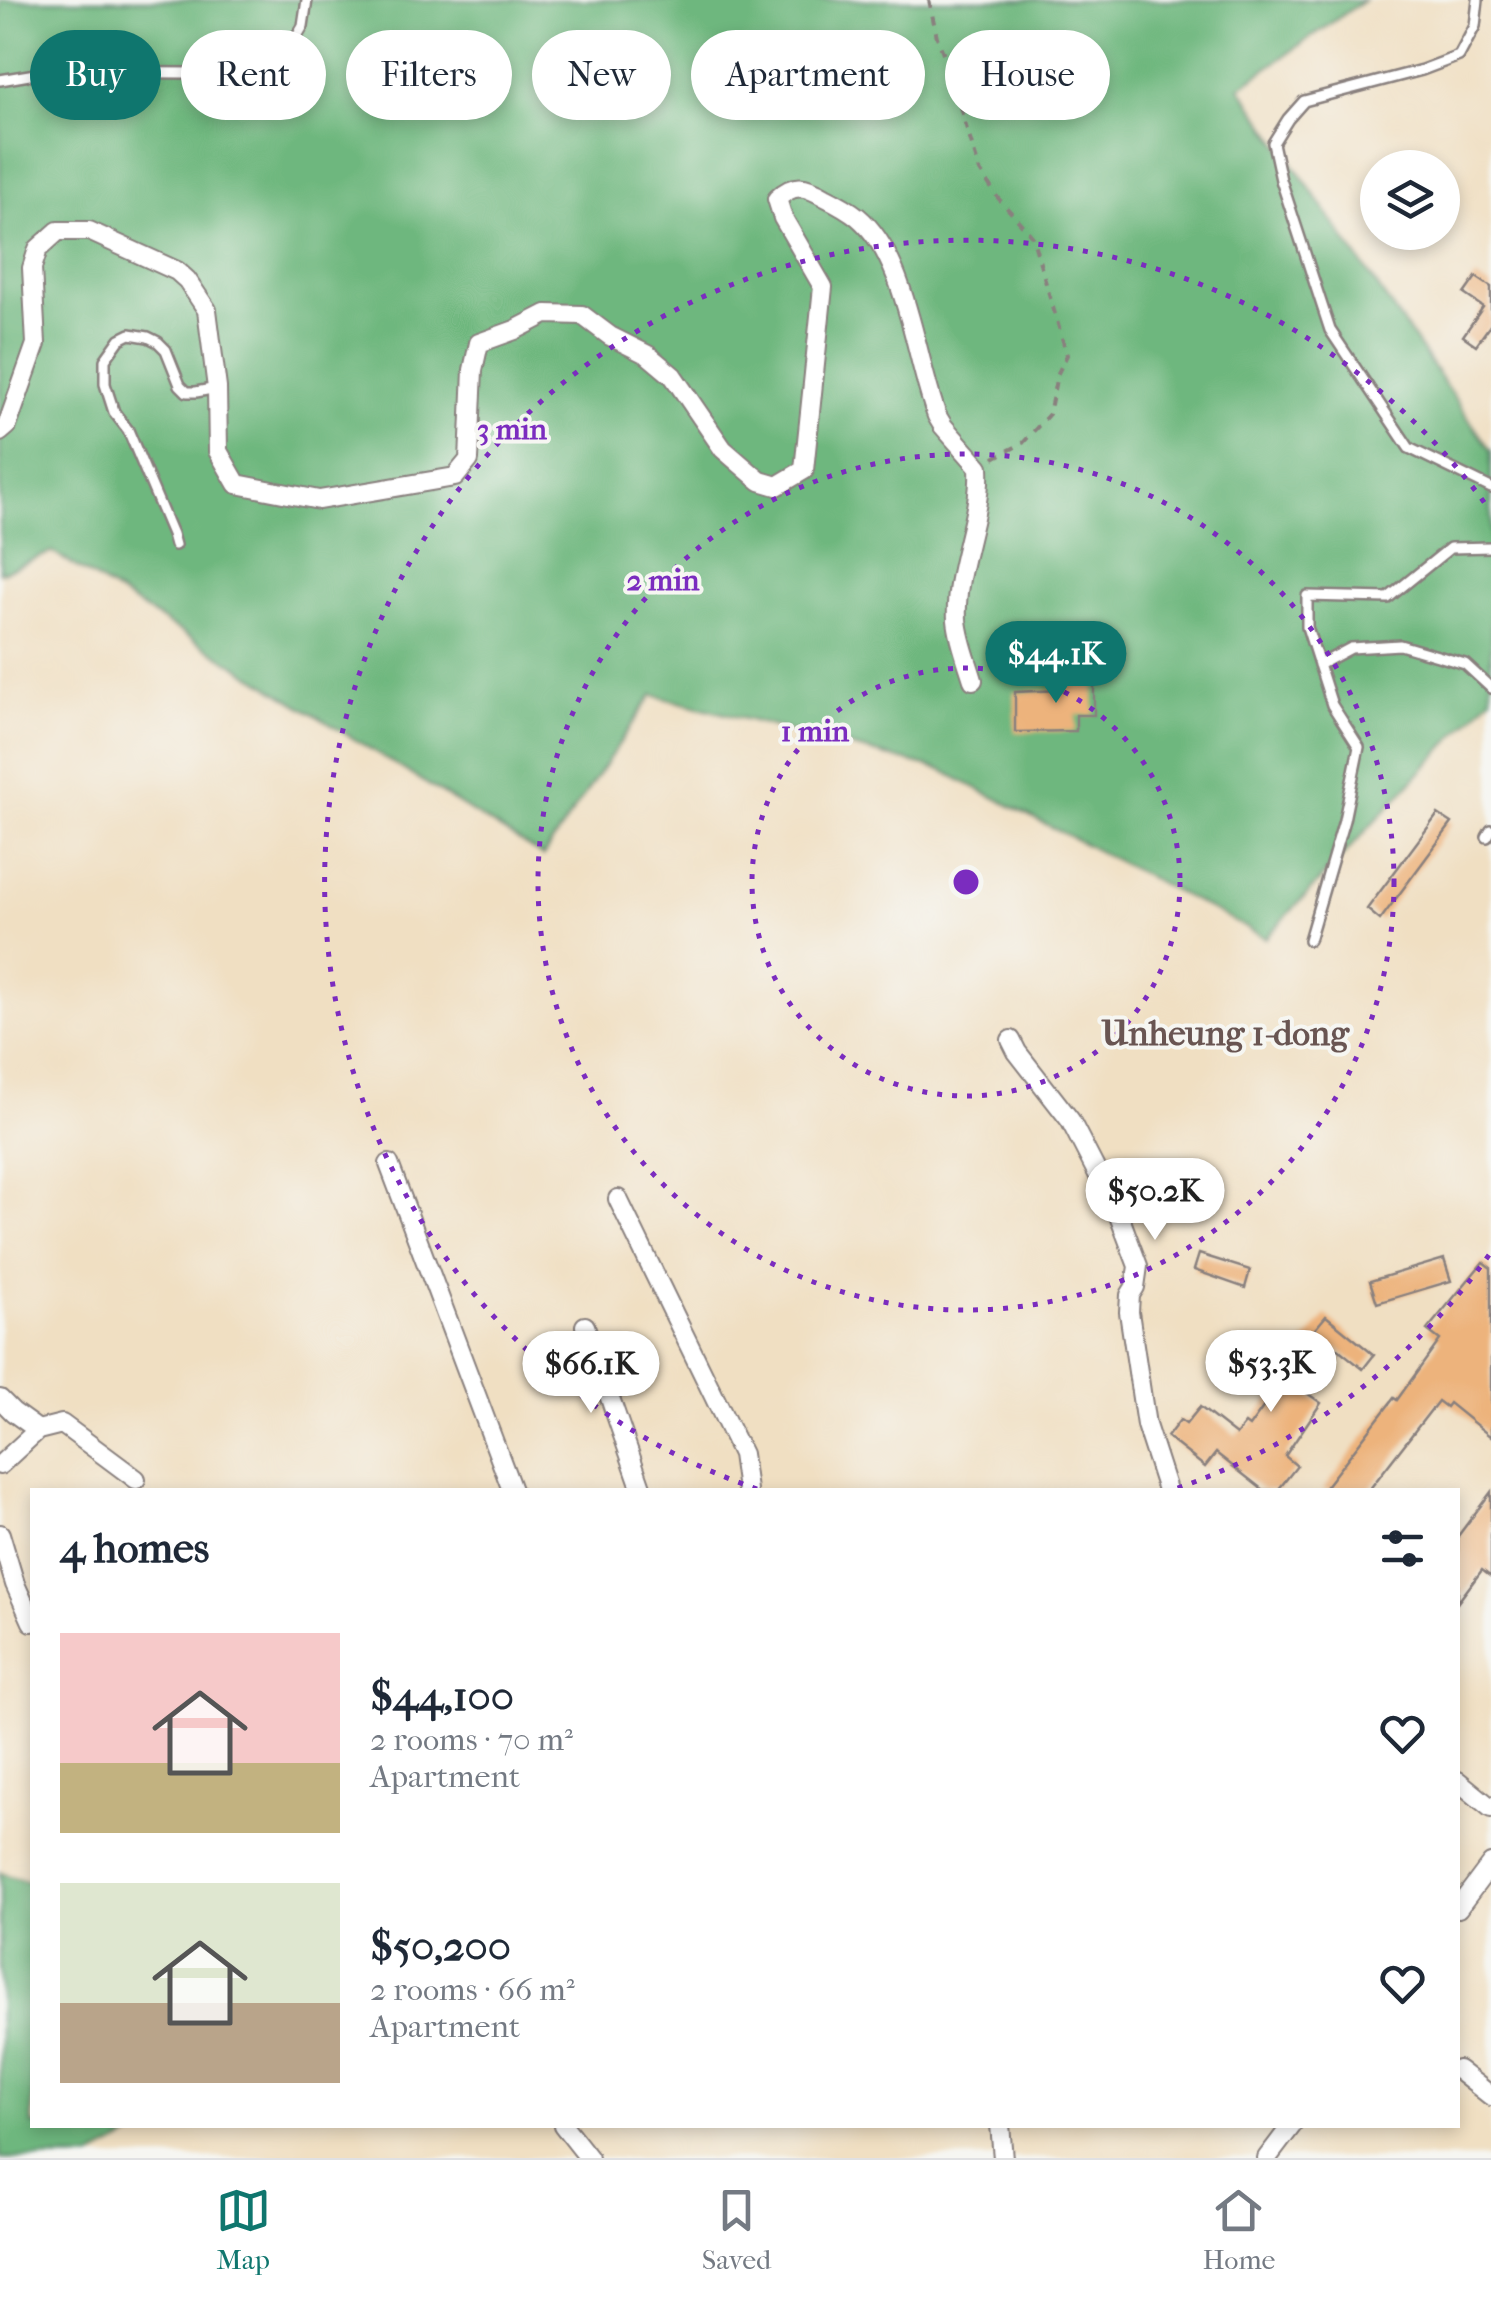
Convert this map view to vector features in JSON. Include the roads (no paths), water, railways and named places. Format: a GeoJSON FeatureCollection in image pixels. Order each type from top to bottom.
{"type":"FeatureCollection","features":[{"type":"Feature","properties":{"kind":"street"},"geometry":{"type":"LineString","coordinates":[[0,432],[7,426],[36,344],[32,268],[38,249],[58,231],[89,232],[177,271],[208,310],[218,450],[238,484],[319,500],[455,477],[469,460],[478,343],[546,314],[582,315],[610,336],[648,355],[673,376],[723,449],[760,482],[777,486],[804,470],[823,287],[783,218],[778,199],[787,189],[813,190],[844,207],[872,231],[886,254],[901,290],[937,416],[978,466],[978,499],[957,599],[959,638],[973,680]]}},
{"type":"Feature","properties":{"kind":"street"},"geometry":{"type":"LineString","coordinates":[[1012,1040],[1070,1120],[1118,1214],[1138,1266],[1129,1312],[1146,1425],[1166,1488]]}},
{"type":"Feature","properties":{"kind":"street"},"geometry":{"type":"LineString","coordinates":[[389,1164],[511,1488]]}},
{"type":"Feature","properties":{"kind":"street"},"geometry":{"type":"LineString","coordinates":[[618,1199],[742,1454],[747,1488]]}},
{"type":"Feature","properties":{"kind":"street"},"geometry":{"type":"LineString","coordinates":[[585,1326],[641,1488]]}},
{"type":"Feature","properties":{"kind":"street"},"geometry":{"type":"LineString","coordinates":[[0,1399],[38,1430]]}},
{"type":"Feature","properties":{"kind":"street"},"geometry":{"type":"LineString","coordinates":[[0,1464],[38,1430],[62,1424],[136,1479]]}},
{"type":"Feature","properties":{"kind":"street"},"geometry":{"type":"LineString","coordinates":[[0,1534],[30,1618]]}},
{"type":"Feature","properties":{"kind":"street"},"geometry":{"type":"LineString","coordinates":[[1460,1783],[1491,1808]]}},
{"type":"Feature","properties":{"kind":"street"},"geometry":{"type":"LineString","coordinates":[[1460,1905],[1491,1864]]}},
{"type":"Feature","properties":{"kind":"street"},"geometry":{"type":"LineString","coordinates":[[1460,2072],[1491,2096]]}},
{"type":"Feature","properties":{"kind":"street"},"geometry":{"type":"LineString","coordinates":[[565,2128],[588,2158]]}},
{"type":"Feature","properties":{"kind":"street"},"geometry":{"type":"LineString","coordinates":[[1000,2128],[1003,2158]]}},
{"type":"Feature","properties":{"kind":"street"},"geometry":{"type":"LineString","coordinates":[[1267,2158],[1290,2128]]}},
{"type":"Feature","properties":{"kind":"lane"},"geometry":{"type":"LineString","coordinates":[[0,80],[46,72],[188,74],[254,65],[279,56],[296,38],[303,26],[308,0]]}},
{"type":"Feature","properties":{"kind":"lane"},"geometry":{"type":"LineString","coordinates":[[1478,0],[1475,26],[1458,56],[1422,70],[1304,101],[1274,143],[1280,180],[1330,330],[1409,448],[1491,488]]}},
{"type":"Feature","properties":{"kind":"lane"},"geometry":{"type":"LineString","coordinates":[[175,545],[128,430],[114,412],[106,384],[106,360],[120,339],[138,334],[166,350],[187,392],[216,388]]}},
{"type":"Feature","properties":{"kind":"lane"},"geometry":{"type":"LineString","coordinates":[[1309,940],[1344,820],[1358,746],[1332,706],[1307,627],[1307,596],[1388,598],[1450,548],[1491,547]]}},
{"type":"Feature","properties":{"kind":"lane"},"geometry":{"type":"LineString","coordinates":[[1319,665],[1351,648],[1400,645],[1464,664],[1491,688]]}},
{"type":"Feature","properties":{"kind":"district","name":"Unheung 1-dong"},"geometry":{"type":"Point","coordinates":[1225,1033]}}]}
